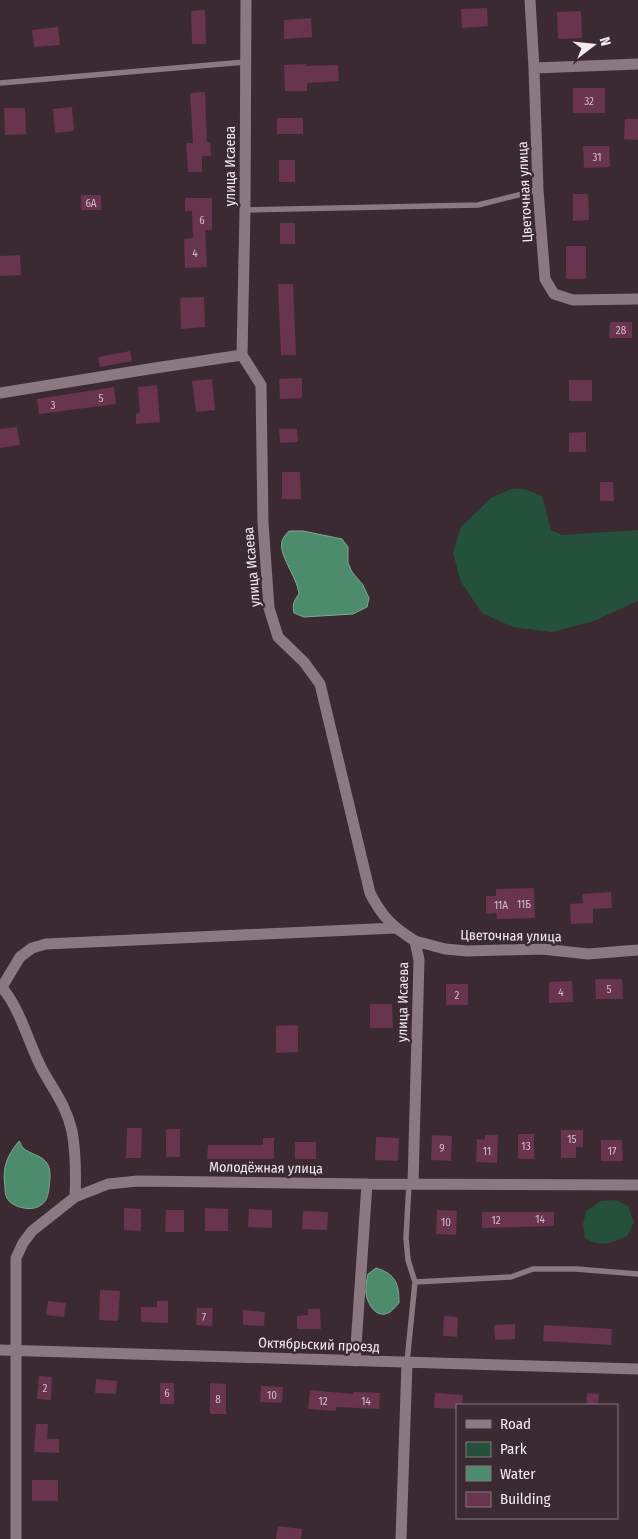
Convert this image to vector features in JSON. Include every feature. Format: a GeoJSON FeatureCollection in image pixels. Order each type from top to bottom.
{"type":"FeatureCollection","features":[{"type":"Feature","properties":{"kind":"street","name":"улица Исаева"},"geometry":{"type":"LineString","coordinates":[[246,0],[242,356],[261,385],[263,523],[269,608],[278,637],[304,662],[320,684],[370,893],[376,905],[395,928],[415,940],[419,960],[411,1184]]}},
{"type":"Feature","properties":{"kind":"street","name":"Цветочная улица"},"geometry":{"type":"LineString","coordinates":[[530,0],[538,190],[545,279],[554,294],[573,300],[638,299]]}},
{"type":"Feature","properties":{"kind":"street"},"geometry":{"type":"LineString","coordinates":[[534,68],[638,64]]}},
{"type":"Feature","properties":{"kind":"street"},"geometry":{"type":"LineString","coordinates":[[0,393],[242,356]]}},
{"type":"Feature","properties":{"kind":"street"},"geometry":{"type":"LineString","coordinates":[[75,1197],[76,1159],[72,1130],[63,1102],[42,1068],[13,1004],[1,987],[20,957],[32,948],[46,944],[395,928]]}},
{"type":"Feature","properties":{"kind":"street","name":"Цветочная улица"},"geometry":{"type":"LineString","coordinates":[[415,940],[445,949],[467,952],[542,949],[588,954],[638,950]]}},
{"type":"Feature","properties":{"kind":"street","name":"Молодёжная улица"},"geometry":{"type":"LineString","coordinates":[[16,1539],[16,1258],[23,1243],[32,1231],[75,1197],[108,1184],[138,1180],[367,1184],[638,1185]]}},
{"type":"Feature","properties":{"kind":"street"},"geometry":{"type":"LineString","coordinates":[[355,1361],[367,1184]]}},
{"type":"Feature","properties":{"kind":"street","name":"Октябрьский проезд"},"geometry":{"type":"LineString","coordinates":[[0,1350],[638,1369]]}},
{"type":"Feature","properties":{"kind":"street"},"geometry":{"type":"LineString","coordinates":[[401,1539],[407,1363]]}},
{"type":"Feature","properties":{"kind":"lane"},"geometry":{"type":"LineString","coordinates":[[0,83],[245,62]]}},
{"type":"Feature","properties":{"kind":"lane"},"geometry":{"type":"LineString","coordinates":[[245,210],[478,205],[538,190]]}},
{"type":"Feature","properties":{"kind":"lane"},"geometry":{"type":"LineString","coordinates":[[407,1363],[415,1282],[408,1260],[406,1238],[411,1184]]}},
{"type":"Feature","properties":{"kind":"lane"},"geometry":{"type":"LineString","coordinates":[[415,1282],[511,1277],[533,1269],[576,1269],[638,1274]]}},
{"type":"Feature","properties":{"kind":"green space"},"geometry":{"type":"Polygon","coordinates":[[[511,489],[525,489],[542,496],[551,530],[562,535],[638,530],[638,601],[594,621],[552,632],[513,627],[482,613],[461,582],[453,553],[461,527],[491,498],[511,489]]]}},
{"type":"Feature","properties":{"kind":"green space"},"geometry":{"type":"Polygon","coordinates":[[[616,1200],[628,1206],[634,1222],[627,1236],[602,1244],[585,1238],[583,1224],[586,1211],[601,1201],[616,1200]]]}},
{"type":"Feature","properties":{"kind":"water"},"geometry":{"type":"Polygon","coordinates":[[[289,531],[303,531],[342,539],[348,547],[348,563],[352,572],[363,585],[369,598],[367,607],[353,614],[304,617],[294,613],[294,603],[299,594],[298,587],[285,559],[282,547],[282,540],[289,531]]]}},
{"type":"Feature","properties":{"kind":"water"},"geometry":{"type":"Polygon","coordinates":[[[19,1141],[23,1148],[46,1162],[50,1170],[47,1198],[41,1205],[33,1208],[23,1208],[13,1204],[5,1194],[5,1168],[11,1152],[19,1141]]]}},
{"type":"Feature","properties":{"kind":"water"},"geometry":{"type":"Polygon","coordinates":[[[376,1268],[383,1270],[392,1277],[398,1290],[399,1303],[385,1314],[377,1313],[371,1307],[366,1294],[368,1274],[376,1268]]]}},
{"type":"Feature","properties":{"kind":"building"},"geometry":{"type":"Polygon","coordinates":[[[487,8],[488,26],[462,28],[461,9],[487,8]]]}},
{"type":"Feature","properties":{"kind":"building"},"geometry":{"type":"Polygon","coordinates":[[[205,10],[206,44],[192,44],[191,11],[205,10]]]}},
{"type":"Feature","properties":{"kind":"building"},"geometry":{"type":"Polygon","coordinates":[[[581,11],[582,38],[558,39],[557,12],[581,11]]]}},
{"type":"Feature","properties":{"kind":"building"},"geometry":{"type":"Polygon","coordinates":[[[311,18],[312,37],[284,39],[284,20],[311,18]]]}},
{"type":"Feature","properties":{"kind":"building"},"geometry":{"type":"Polygon","coordinates":[[[58,27],[60,45],[34,47],[32,30],[58,27]]]}},
{"type":"Feature","properties":{"kind":"building"},"geometry":{"type":"Polygon","coordinates":[[[306,64],[306,66],[338,65],[339,81],[307,83],[307,91],[285,91],[284,65],[306,64]]]}},
{"type":"Feature","properties":{"kind":"building"},"geometry":{"type":"Polygon","coordinates":[[[573,88],[605,88],[605,113],[573,113],[573,88]]]}},
{"type":"Feature","properties":{"kind":"building"},"geometry":{"type":"Polygon","coordinates":[[[205,92],[207,142],[210,142],[211,156],[202,156],[202,172],[188,172],[186,143],[193,143],[190,93],[205,92]]]}},
{"type":"Feature","properties":{"kind":"building"},"geometry":{"type":"Polygon","coordinates":[[[72,107],[74,131],[55,133],[53,109],[72,107]]]}},
{"type":"Feature","properties":{"kind":"building"},"geometry":{"type":"Polygon","coordinates":[[[4,108],[25,108],[26,134],[5,135],[4,108]]]}},
{"type":"Feature","properties":{"kind":"building"},"geometry":{"type":"Polygon","coordinates":[[[277,118],[303,118],[303,134],[277,134],[277,118]]]}},
{"type":"Feature","properties":{"kind":"building"},"geometry":{"type":"Polygon","coordinates":[[[625,119],[638,119],[638,140],[624,139],[625,119]]]}},
{"type":"Feature","properties":{"kind":"building"},"geometry":{"type":"Polygon","coordinates":[[[583,146],[609,146],[610,167],[584,168],[583,146]]]}},
{"type":"Feature","properties":{"kind":"building"},"geometry":{"type":"Polygon","coordinates":[[[279,160],[295,160],[295,182],[279,182],[279,160]]]}},
{"type":"Feature","properties":{"kind":"building"},"geometry":{"type":"Polygon","coordinates":[[[573,194],[588,194],[589,220],[573,221],[573,194]]]}},
{"type":"Feature","properties":{"kind":"building"},"geometry":{"type":"Polygon","coordinates":[[[81,195],[101,195],[101,210],[81,210],[81,195]]]}},
{"type":"Feature","properties":{"kind":"building"},"geometry":{"type":"Polygon","coordinates":[[[185,198],[212,198],[212,230],[205,230],[207,267],[185,268],[184,239],[193,238],[192,211],[185,211],[185,198]]]}},
{"type":"Feature","properties":{"kind":"building"},"geometry":{"type":"Polygon","coordinates":[[[280,223],[295,223],[295,244],[280,244],[280,223]]]}},
{"type":"Feature","properties":{"kind":"building"},"geometry":{"type":"Polygon","coordinates":[[[566,246],[586,246],[586,279],[566,279],[566,246]]]}},
{"type":"Feature","properties":{"kind":"building"},"geometry":{"type":"Polygon","coordinates":[[[20,255],[21,275],[0,276],[0,256],[20,255]]]}},
{"type":"Feature","properties":{"kind":"building"},"geometry":{"type":"Polygon","coordinates":[[[278,284],[293,284],[296,355],[281,355],[278,284]]]}},
{"type":"Feature","properties":{"kind":"building"},"geometry":{"type":"Polygon","coordinates":[[[204,297],[205,327],[181,329],[180,298],[204,297]]]}},
{"type":"Feature","properties":{"kind":"building"},"geometry":{"type":"Polygon","coordinates":[[[610,322],[632,322],[632,338],[609,338],[610,322]]]}},
{"type":"Feature","properties":{"kind":"building"},"geometry":{"type":"Polygon","coordinates":[[[130,351],[132,361],[100,367],[98,357],[130,351]]]}},
{"type":"Feature","properties":{"kind":"building"},"geometry":{"type":"Polygon","coordinates":[[[302,378],[302,398],[280,399],[279,379],[302,378]]]}},
{"type":"Feature","properties":{"kind":"building"},"geometry":{"type":"Polygon","coordinates":[[[212,379],[215,410],[196,412],[192,381],[212,379]]]}},
{"type":"Feature","properties":{"kind":"building"},"geometry":{"type":"Polygon","coordinates":[[[569,380],[592,380],[592,401],[569,401],[569,380]]]}},
{"type":"Feature","properties":{"kind":"building"},"geometry":{"type":"Polygon","coordinates":[[[157,385],[160,422],[136,424],[136,414],[140,413],[138,387],[157,385]]]}},
{"type":"Feature","properties":{"kind":"building"},"geometry":{"type":"Polygon","coordinates":[[[114,387],[116,404],[39,414],[37,399],[114,387]]]}},
{"type":"Feature","properties":{"kind":"building"},"geometry":{"type":"Polygon","coordinates":[[[17,427],[20,445],[0,448],[0,429],[17,427]]]}},
{"type":"Feature","properties":{"kind":"building"},"geometry":{"type":"Polygon","coordinates":[[[279,429],[297,429],[298,442],[280,443],[279,429]]]}},
{"type":"Feature","properties":{"kind":"building"},"geometry":{"type":"Polygon","coordinates":[[[586,432],[586,452],[569,452],[569,433],[586,432]]]}},
{"type":"Feature","properties":{"kind":"building"},"geometry":{"type":"Polygon","coordinates":[[[282,472],[300,472],[301,499],[282,499],[282,472]]]}},
{"type":"Feature","properties":{"kind":"building"},"geometry":{"type":"Polygon","coordinates":[[[600,482],[613,482],[614,501],[600,501],[600,482]]]}},
{"type":"Feature","properties":{"kind":"building"},"geometry":{"type":"Polygon","coordinates":[[[534,888],[535,918],[497,919],[496,913],[486,914],[486,896],[496,896],[496,889],[534,888]]]}},
{"type":"Feature","properties":{"kind":"building"},"geometry":{"type":"Polygon","coordinates":[[[611,892],[612,908],[593,909],[593,923],[571,924],[570,904],[583,903],[582,894],[611,892]]]}},
{"type":"Feature","properties":{"kind":"building"},"geometry":{"type":"Polygon","coordinates":[[[595,979],[622,979],[623,999],[596,999],[595,979]]]}},
{"type":"Feature","properties":{"kind":"building"},"geometry":{"type":"Polygon","coordinates":[[[572,981],[573,1002],[549,1003],[549,982],[572,981]]]}},
{"type":"Feature","properties":{"kind":"building"},"geometry":{"type":"Polygon","coordinates":[[[446,984],[468,984],[468,1005],[446,1005],[446,984]]]}},
{"type":"Feature","properties":{"kind":"building"},"geometry":{"type":"Polygon","coordinates":[[[370,1004],[392,1004],[393,1028],[370,1028],[370,1004]]]}},
{"type":"Feature","properties":{"kind":"building"},"geometry":{"type":"Polygon","coordinates":[[[298,1025],[298,1052],[276,1053],[276,1026],[298,1025]]]}},
{"type":"Feature","properties":{"kind":"building"},"geometry":{"type":"Polygon","coordinates":[[[127,1128],[142,1128],[141,1158],[126,1158],[127,1128]]]}},
{"type":"Feature","properties":{"kind":"building"},"geometry":{"type":"Polygon","coordinates":[[[166,1129],[180,1129],[180,1157],[166,1157],[166,1129]]]}},
{"type":"Feature","properties":{"kind":"building"},"geometry":{"type":"Polygon","coordinates":[[[561,1130],[583,1130],[583,1147],[576,1147],[576,1158],[561,1158],[561,1130]]]}},
{"type":"Feature","properties":{"kind":"building"},"geometry":{"type":"Polygon","coordinates":[[[518,1134],[534,1134],[534,1159],[518,1159],[518,1134]]]}},
{"type":"Feature","properties":{"kind":"building"},"geometry":{"type":"Polygon","coordinates":[[[432,1135],[452,1136],[451,1161],[431,1160],[432,1135]]]}},
{"type":"Feature","properties":{"kind":"building"},"geometry":{"type":"Polygon","coordinates":[[[485,1135],[498,1135],[497,1163],[476,1162],[477,1139],[485,1140],[485,1135]]]}},
{"type":"Feature","properties":{"kind":"building"},"geometry":{"type":"Polygon","coordinates":[[[376,1137],[399,1138],[398,1161],[375,1160],[376,1137]]]}},
{"type":"Feature","properties":{"kind":"building"},"geometry":{"type":"Polygon","coordinates":[[[263,1138],[274,1138],[274,1159],[207,1159],[208,1145],[263,1145],[263,1138]]]}},
{"type":"Feature","properties":{"kind":"building"},"geometry":{"type":"Polygon","coordinates":[[[601,1140],[622,1140],[623,1161],[601,1161],[601,1140]]]}},
{"type":"Feature","properties":{"kind":"building"},"geometry":{"type":"Polygon","coordinates":[[[295,1142],[316,1142],[316,1159],[295,1159],[295,1142]]]}},
{"type":"Feature","properties":{"kind":"building"},"geometry":{"type":"Polygon","coordinates":[[[124,1208],[141,1209],[141,1231],[124,1230],[124,1208]]]}},
{"type":"Feature","properties":{"kind":"building"},"geometry":{"type":"Polygon","coordinates":[[[205,1208],[228,1209],[228,1231],[205,1231],[205,1208]]]}},
{"type":"Feature","properties":{"kind":"building"},"geometry":{"type":"Polygon","coordinates":[[[249,1209],[272,1210],[272,1228],[248,1227],[249,1209]]]}},
{"type":"Feature","properties":{"kind":"building"},"geometry":{"type":"Polygon","coordinates":[[[166,1210],[184,1210],[184,1232],[165,1232],[166,1210]]]}},
{"type":"Feature","properties":{"kind":"building"},"geometry":{"type":"Polygon","coordinates":[[[437,1210],[457,1211],[456,1235],[436,1234],[437,1210]]]}},
{"type":"Feature","properties":{"kind":"building"},"geometry":{"type":"Polygon","coordinates":[[[303,1211],[328,1212],[327,1230],[302,1229],[303,1211]]]}},
{"type":"Feature","properties":{"kind":"building"},"geometry":{"type":"Polygon","coordinates":[[[482,1212],[554,1212],[554,1226],[482,1228],[482,1212]]]}},
{"type":"Feature","properties":{"kind":"building"},"geometry":{"type":"Polygon","coordinates":[[[100,1290],[120,1291],[118,1321],[99,1320],[100,1290]]]}},
{"type":"Feature","properties":{"kind":"building"},"geometry":{"type":"Polygon","coordinates":[[[48,1301],[66,1303],[64,1317],[46,1315],[48,1301]]]}},
{"type":"Feature","properties":{"kind":"building"},"geometry":{"type":"Polygon","coordinates":[[[157,1301],[168,1301],[168,1323],[141,1322],[141,1307],[157,1307],[157,1301]]]}},
{"type":"Feature","properties":{"kind":"building"},"geometry":{"type":"Polygon","coordinates":[[[197,1308],[213,1308],[212,1326],[196,1325],[197,1308]]]}},
{"type":"Feature","properties":{"kind":"building"},"geometry":{"type":"Polygon","coordinates":[[[308,1309],[320,1309],[321,1329],[297,1329],[297,1316],[308,1315],[308,1309]]]}},
{"type":"Feature","properties":{"kind":"building"},"geometry":{"type":"Polygon","coordinates":[[[243,1310],[265,1312],[264,1326],[243,1325],[243,1310]]]}},
{"type":"Feature","properties":{"kind":"building"},"geometry":{"type":"Polygon","coordinates":[[[444,1316],[458,1317],[457,1337],[443,1336],[444,1316]]]}},
{"type":"Feature","properties":{"kind":"building"},"geometry":{"type":"Polygon","coordinates":[[[515,1324],[515,1339],[495,1340],[494,1325],[515,1324]]]}},
{"type":"Feature","properties":{"kind":"building"},"geometry":{"type":"Polygon","coordinates":[[[544,1325],[612,1329],[611,1345],[543,1341],[544,1325]]]}},
{"type":"Feature","properties":{"kind":"building"},"geometry":{"type":"Polygon","coordinates":[[[39,1376],[52,1377],[51,1400],[37,1399],[39,1376]]]}},
{"type":"Feature","properties":{"kind":"building"},"geometry":{"type":"Polygon","coordinates":[[[96,1379],[117,1381],[116,1394],[95,1393],[96,1379]]]}},
{"type":"Feature","properties":{"kind":"building"},"geometry":{"type":"Polygon","coordinates":[[[160,1383],[174,1383],[174,1404],[160,1404],[160,1383]]]}},
{"type":"Feature","properties":{"kind":"building"},"geometry":{"type":"Polygon","coordinates":[[[210,1383],[226,1384],[226,1414],[210,1414],[210,1383]]]}},
{"type":"Feature","properties":{"kind":"building"},"geometry":{"type":"Polygon","coordinates":[[[261,1386],[283,1387],[282,1403],[260,1402],[261,1386]]]}},
{"type":"Feature","properties":{"kind":"building"},"geometry":{"type":"Polygon","coordinates":[[[310,1390],[353,1394],[353,1392],[380,1393],[379,1409],[336,1407],[336,1411],[308,1409],[310,1390]]]}},
{"type":"Feature","properties":{"kind":"building"},"geometry":{"type":"Polygon","coordinates":[[[435,1393],[463,1395],[462,1404],[456,1404],[456,1409],[434,1408],[435,1393]]]}},
{"type":"Feature","properties":{"kind":"building"},"geometry":{"type":"Polygon","coordinates":[[[587,1393],[599,1394],[598,1404],[586,1404],[587,1393]]]}},
{"type":"Feature","properties":{"kind":"building"},"geometry":{"type":"Polygon","coordinates":[[[36,1424],[48,1424],[47,1439],[59,1439],[59,1453],[34,1452],[36,1424]]]}},
{"type":"Feature","properties":{"kind":"building"},"geometry":{"type":"Polygon","coordinates":[[[32,1480],[58,1480],[58,1501],[32,1501],[32,1480]]]}},
{"type":"Feature","properties":{"kind":"building"},"geometry":{"type":"Polygon","coordinates":[[[278,1526],[302,1529],[301,1539],[276,1539],[278,1526]]]}}]}
